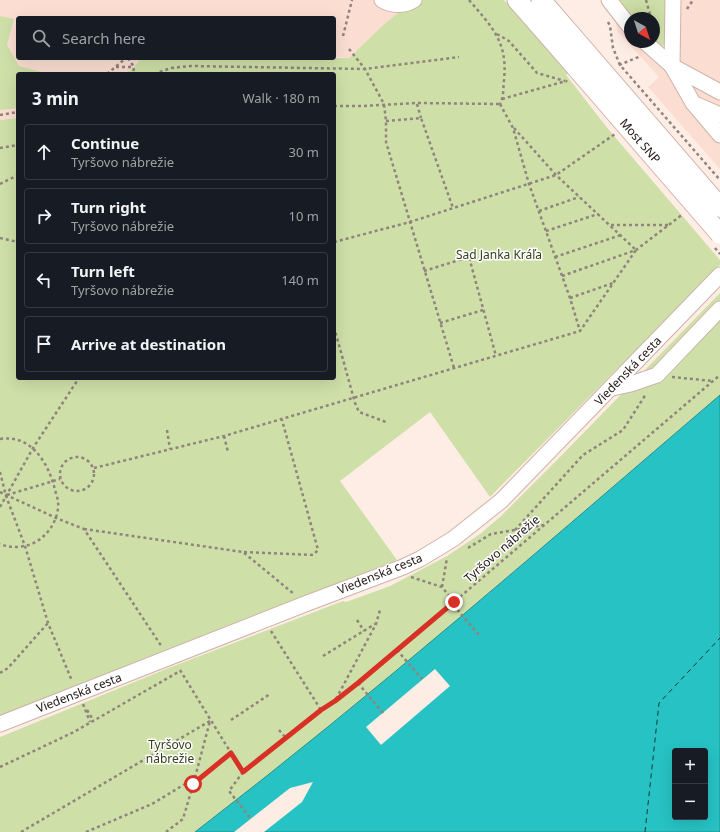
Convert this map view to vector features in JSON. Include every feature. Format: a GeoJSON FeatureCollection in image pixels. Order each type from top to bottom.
{"type":"FeatureCollection","features":[{"type":"Feature","properties":{"kind":"main road"},"geometry":{"type":"LineString","coordinates":[[517,0],[566,43]]}},
{"type":"Feature","properties":{"kind":"main road"},"geometry":{"type":"LineString","coordinates":[[541,0],[566,43]]}},
{"type":"Feature","properties":{"kind":"main road","name":"Most SNP"},"geometry":{"type":"LineString","coordinates":[[566,43],[720,207]]}},
{"type":"Feature","properties":{"kind":"main road","name":"Most SNP"},"geometry":{"type":"LineString","coordinates":[[566,43],[720,234]]}},
{"type":"Feature","properties":{"kind":"street"},"geometry":{"type":"LineString","coordinates":[[382,0],[390,4],[405,4],[414,0]]}},
{"type":"Feature","properties":{"kind":"street"},"geometry":{"type":"LineString","coordinates":[[609,0],[624,19]]}},
{"type":"Feature","properties":{"kind":"street"},"geometry":{"type":"LineString","coordinates":[[673,0],[672,66],[693,103],[720,135]]}},
{"type":"Feature","properties":{"kind":"street"},"geometry":{"type":"LineString","coordinates":[[652,48],[672,66],[720,92]]}},
{"type":"Feature","properties":{"kind":"street"},"geometry":{"type":"LineString","coordinates":[[693,103],[720,115]]}},
{"type":"Feature","properties":{"kind":"street","name":"Viedenská cesta"},"geometry":{"type":"LineString","coordinates":[[0,724],[403,567],[420,559],[453,539],[501,501],[720,275]]}},
{"type":"Feature","properties":{"kind":"street"},"geometry":{"type":"LineString","coordinates":[[612,388],[657,375],[720,309]]}},
{"type":"Feature","properties":{"kind":"path"},"geometry":{"type":"LineString","coordinates":[[343,36],[352,0]]}},
{"type":"Feature","properties":{"kind":"path"},"geometry":{"type":"LineString","coordinates":[[469,0],[497,34],[504,53],[505,75],[502,100],[500,104]]}},
{"type":"Feature","properties":{"kind":"path"},"geometry":{"type":"LineString","coordinates":[[646,0],[649,12]]}},
{"type":"Feature","properties":{"kind":"path"},"geometry":{"type":"LineString","coordinates":[[606,19],[610,26],[613,48],[620,65],[720,180]]}},
{"type":"Feature","properties":{"kind":"path"},"geometry":{"type":"LineString","coordinates":[[497,34],[509,41],[537,73],[566,81]]}},
{"type":"Feature","properties":{"kind":"path"},"geometry":{"type":"LineString","coordinates":[[349,49],[365,69],[384,104],[386,142],[454,368]]}},
{"type":"Feature","properties":{"kind":"path"},"geometry":{"type":"LineString","coordinates":[[160,72],[171,68],[191,66],[365,69],[459,57]]}},
{"type":"Feature","properties":{"kind":"path"},"geometry":{"type":"LineString","coordinates":[[110,72],[125,60]]}},
{"type":"Feature","properties":{"kind":"path"},"geometry":{"type":"LineString","coordinates":[[129,60],[134,67],[133,72]]}},
{"type":"Feature","properties":{"kind":"path"},"geometry":{"type":"LineString","coordinates":[[116,67],[134,67]]}},
{"type":"Feature","properties":{"kind":"path"},"geometry":{"type":"LineString","coordinates":[[502,100],[570,80]]}},
{"type":"Feature","properties":{"kind":"path"},"geometry":{"type":"LineString","coordinates":[[336,106],[384,104],[500,104]]}},
{"type":"Feature","properties":{"kind":"path"},"geometry":{"type":"LineString","coordinates":[[417,104],[453,208]]}},
{"type":"Feature","properties":{"kind":"path"},"geometry":{"type":"LineString","coordinates":[[500,104],[513,128],[529,184],[570,298],[580,332]]}},
{"type":"Feature","properties":{"kind":"path"},"geometry":{"type":"LineString","coordinates":[[0,115],[16,112]]}},
{"type":"Feature","properties":{"kind":"path"},"geometry":{"type":"LineString","coordinates":[[386,121],[421,118]]}},
{"type":"Feature","properties":{"kind":"path"},"geometry":{"type":"LineString","coordinates":[[513,128],[556,175],[636,250]]}},
{"type":"Feature","properties":{"kind":"path"},"geometry":{"type":"LineString","coordinates":[[336,241],[410,222],[556,175],[617,133]]}},
{"type":"Feature","properties":{"kind":"path"},"geometry":{"type":"LineString","coordinates":[[0,148],[16,145]]}},
{"type":"Feature","properties":{"kind":"path"},"geometry":{"type":"LineString","coordinates":[[0,184],[16,176]]}},
{"type":"Feature","properties":{"kind":"path"},"geometry":{"type":"LineString","coordinates":[[539,211],[579,196]]}},
{"type":"Feature","properties":{"kind":"path"},"geometry":{"type":"LineString","coordinates":[[562,276],[636,250],[684,212]]}},
{"type":"Feature","properties":{"kind":"path"},"geometry":{"type":"LineString","coordinates":[[546,231],[598,214]]}},
{"type":"Feature","properties":{"kind":"path"},"geometry":{"type":"LineString","coordinates":[[611,225],[669,225]]}},
{"type":"Feature","properties":{"kind":"path"},"geometry":{"type":"LineString","coordinates":[[555,256],[621,235]]}},
{"type":"Feature","properties":{"kind":"path"},"geometry":{"type":"LineString","coordinates":[[0,238],[16,242]]}},
{"type":"Feature","properties":{"kind":"path"},"geometry":{"type":"LineString","coordinates":[[94,468],[282,420],[580,332],[636,250]]}},
{"type":"Feature","properties":{"kind":"path"},"geometry":{"type":"LineString","coordinates":[[424,271],[470,257],[496,356]]}},
{"type":"Feature","properties":{"kind":"path"},"geometry":{"type":"LineString","coordinates":[[570,298],[614,283]]}},
{"type":"Feature","properties":{"kind":"path"},"geometry":{"type":"LineString","coordinates":[[440,323],[484,310]]}},
{"type":"Feature","properties":{"kind":"path"},"geometry":{"type":"LineString","coordinates":[[336,334],[359,412],[386,422]]}},
{"type":"Feature","properties":{"kind":"path"},"geometry":{"type":"LineString","coordinates":[[515,530],[583,455],[624,430],[657,375],[713,381]]}},
{"type":"Feature","properties":{"kind":"path","name":"Tyršovo nábrežie"},"geometry":{"type":"LineString","coordinates":[[251,819],[229,791],[243,772],[321,710],[358,683],[720,375]]}},
{"type":"Feature","properties":{"kind":"path"},"geometry":{"type":"LineString","coordinates":[[0,507],[33,448],[78,380]]}},
{"type":"Feature","properties":{"kind":"path"},"geometry":{"type":"LineString","coordinates":[[0,492],[6,496],[84,529],[243,552],[313,555],[318,550],[282,420]]}},
{"type":"Feature","properties":{"kind":"path"},"geometry":{"type":"LineString","coordinates":[[167,430],[170,449]]}},
{"type":"Feature","properties":{"kind":"path"},"geometry":{"type":"LineString","coordinates":[[224,436],[228,452]]}},
{"type":"Feature","properties":{"kind":"path"},"geometry":{"type":"LineString","coordinates":[[0,439],[18,439],[33,448],[45,463],[58,501],[56,518],[49,530],[38,540],[25,546],[10,547],[0,544]]}},
{"type":"Feature","properties":{"kind":"path"},"geometry":{"type":"LineString","coordinates":[[75,456],[86,458],[94,468],[94,479],[87,488],[82,490],[71,490],[66,488],[60,479],[61,466],[64,461],[75,456]]}},
{"type":"Feature","properties":{"kind":"path"},"geometry":{"type":"LineString","coordinates":[[0,472],[6,496],[25,546],[48,623],[74,687]]}},
{"type":"Feature","properties":{"kind":"path"},"geometry":{"type":"LineString","coordinates":[[6,496],[60,479]]}},
{"type":"Feature","properties":{"kind":"path"},"geometry":{"type":"LineString","coordinates":[[468,548],[491,534],[544,524]]}},
{"type":"Feature","properties":{"kind":"path"},"geometry":{"type":"LineString","coordinates":[[84,529],[165,651]]}},
{"type":"Feature","properties":{"kind":"path"},"geometry":{"type":"LineString","coordinates":[[243,552],[306,604]]}},
{"type":"Feature","properties":{"kind":"path"},"geometry":{"type":"LineString","coordinates":[[442,587],[447,553]]}},
{"type":"Feature","properties":{"kind":"path"},"geometry":{"type":"LineString","coordinates":[[408,576],[442,587],[454,602],[458,612],[479,635]]}},
{"type":"Feature","properties":{"kind":"path"},"geometry":{"type":"LineString","coordinates":[[335,701],[376,624],[380,610]]}},
{"type":"Feature","properties":{"kind":"path"},"geometry":{"type":"LineString","coordinates":[[357,620],[364,631]]}},
{"type":"Feature","properties":{"kind":"path"},"geometry":{"type":"LineString","coordinates":[[0,673],[8,668],[48,623]]}},
{"type":"Feature","properties":{"kind":"path"},"geometry":{"type":"LineString","coordinates":[[323,656],[376,624]]}},
{"type":"Feature","properties":{"kind":"path"},"geometry":{"type":"LineString","coordinates":[[271,631],[321,710]]}},
{"type":"Feature","properties":{"kind":"path"},"geometry":{"type":"LineString","coordinates":[[397,650],[422,680]]}},
{"type":"Feature","properties":{"kind":"path"},"geometry":{"type":"LineString","coordinates":[[176,665],[243,772]]}},
{"type":"Feature","properties":{"kind":"path"},"geometry":{"type":"LineString","coordinates":[[297,672],[301,670]]}},
{"type":"Feature","properties":{"kind":"path"},"geometry":{"type":"LineString","coordinates":[[0,766],[74,732],[180,671]]}},
{"type":"Feature","properties":{"kind":"path"},"geometry":{"type":"LineString","coordinates":[[358,683],[383,713]]}},
{"type":"Feature","properties":{"kind":"path"},"geometry":{"type":"LineString","coordinates":[[232,720],[270,694]]}},
{"type":"Feature","properties":{"kind":"path"},"geometry":{"type":"LineString","coordinates":[[91,721],[83,704],[91,721]]}},
{"type":"Feature","properties":{"kind":"path"},"geometry":{"type":"LineString","coordinates":[[166,832],[183,819],[210,721]]}},
{"type":"Feature","properties":{"kind":"path"},"geometry":{"type":"LineString","coordinates":[[21,832],[210,721]]}},
{"type":"Feature","properties":{"kind":"path"},"geometry":{"type":"LineString","coordinates":[[279,730],[286,738]]}},
{"type":"Feature","properties":{"kind":"path"},"geometry":{"type":"LineString","coordinates":[[86,832],[152,804],[185,784],[193,784],[231,753]]}},
{"type":"Feature","properties":{"kind":"shaded area"},"geometry":{"type":"Polygon","coordinates":[[[0,0],[421,0],[382,26],[349,58],[336,57],[336,16],[16,16],[16,60],[139,60],[128,72],[16,72],[16,118],[0,120],[0,0]]]}},
{"type":"Feature","properties":{"kind":"shaded area"},"geometry":{"type":"Polygon","coordinates":[[[600,0],[720,0],[720,169],[648,87],[659,77],[633,48],[660,48],[660,12],[624,12],[624,39],[618,32],[615,19],[600,0]]]}},
{"type":"Feature","properties":{"kind":"green space","name":"Sad Janka Kráľa"},"geometry":{"type":"Polygon","coordinates":[[[421,0],[504,0],[569,73],[566,75],[609,130],[720,260],[720,265],[490,497],[430,412],[340,481],[397,560],[0,716],[0,120],[16,118],[16,380],[336,380],[336,72],[128,72],[139,60],[336,60],[336,58],[349,58],[382,26],[398,13],[421,0]]]}},
{"type":"Feature","properties":{"kind":"green space"},"geometry":{"type":"Polygon","coordinates":[[[618,0],[667,0],[665,44],[660,46],[660,12],[628,12],[618,0]]]}},
{"type":"Feature","properties":{"kind":"green space"},"geometry":{"type":"Polygon","coordinates":[[[0,16],[14,19],[7,45],[19,66],[42,72],[16,72],[16,108],[0,110],[0,16]]]}},
{"type":"Feature","properties":{"kind":"green space","name":"Tyršovo nábrežie"},"geometry":{"type":"Polygon","coordinates":[[[720,293],[720,395],[411,659],[268,776],[195,832],[0,832],[0,737],[171,667],[343,601],[346,602],[390,586],[447,556],[480,534],[500,517],[720,293]]]}},
{"type":"Feature","properties":{"kind":"water"},"geometry":{"type":"Polygon","coordinates":[[[720,395],[720,832],[195,832],[329,726],[526,562],[720,395]]]}},
{"type":"Feature","properties":{"kind":"pier"},"geometry":{"type":"Polygon","coordinates":[[[435,669],[450,686],[381,745],[366,727],[435,669]]]}},
{"type":"Feature","properties":{"kind":"pier"},"geometry":{"type":"Polygon","coordinates":[[[313,782],[302,802],[264,832],[234,832],[290,788],[313,782]]]}},
{"type":"Feature","properties":{"kind":"ferry route"},"geometry":{"type":"LineString","coordinates":[[645,832],[659,703],[720,638]]}},
{"type":"Feature","properties":{"kind":"route"},"geometry":{"type":"LineString","coordinates":[[193,784],[231,753],[243,772],[321,710],[358,683],[454,602]]}}]}
